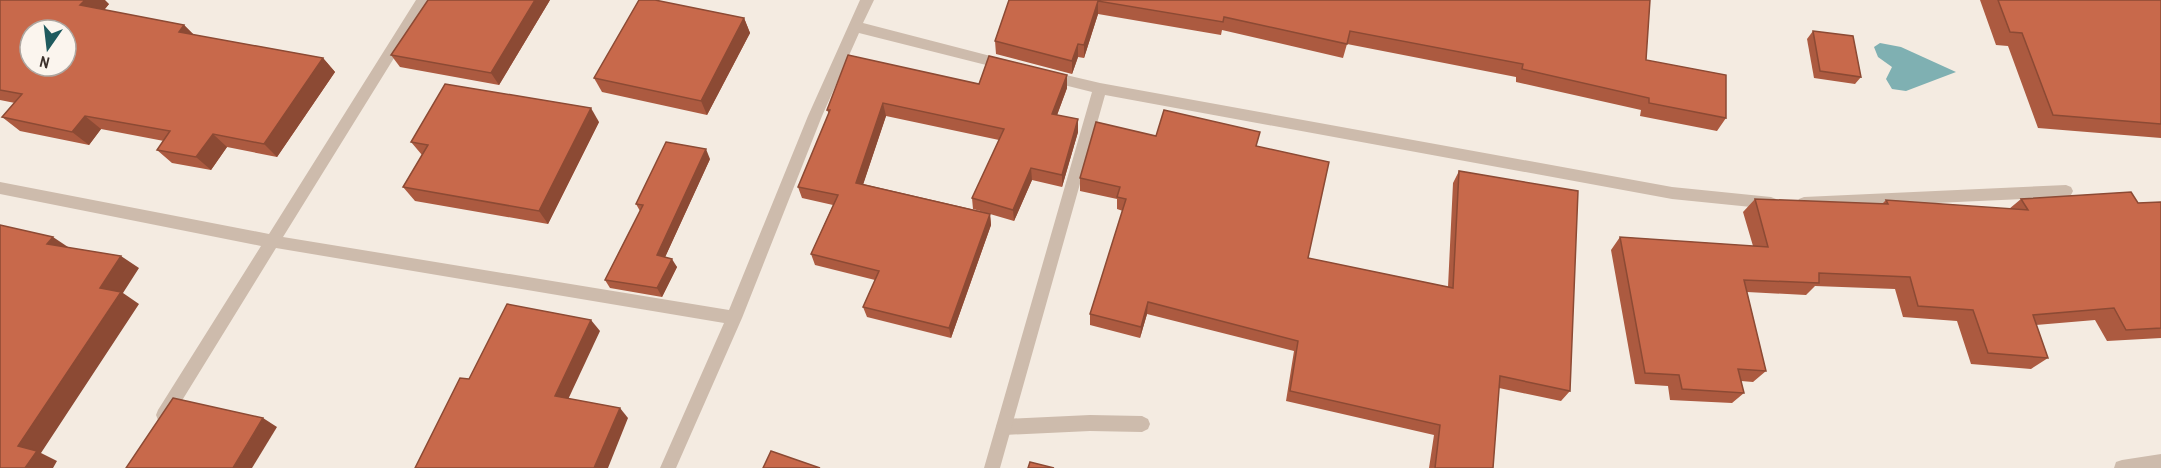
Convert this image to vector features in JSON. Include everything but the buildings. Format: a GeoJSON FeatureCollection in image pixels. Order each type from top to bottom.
{"type":"FeatureCollection","features":[{"type":"Feature","properties":{"kind":"street"},"geometry":{"type":"LineString","coordinates":[[156,429],[270,241],[423,0]]}},
{"type":"Feature","properties":{"kind":"street"},"geometry":{"type":"LineString","coordinates":[[668,468],[734,318],[815,116],[857,27],[867,0]]}},
{"type":"Feature","properties":{"kind":"street"},"geometry":{"type":"LineString","coordinates":[[857,27],[1100,89],[1672,193],[1776,204],[2066,191]]}},
{"type":"Feature","properties":{"kind":"street"},"geometry":{"type":"LineString","coordinates":[[992,468],[1100,89]]}},
{"type":"Feature","properties":{"kind":"street"},"geometry":{"type":"LineString","coordinates":[[0,188],[270,241],[734,318]]}},
{"type":"Feature","properties":{"kind":"street"},"geometry":{"type":"LineString","coordinates":[[1004,427],[1090,423],[1142,424]]}},
{"type":"Feature","properties":{"kind":"street"},"geometry":{"type":"LineString","coordinates":[[2122,468],[2161,462]]}},
{"type":"Feature","properties":{"kind":"water"},"geometry":{"type":"Polygon","coordinates":[[[1880,43],[1901,47],[1956,72],[1906,91],[1892,89],[1886,79],[1892,67],[1878,57],[1874,47],[1880,43]]]}}]}
